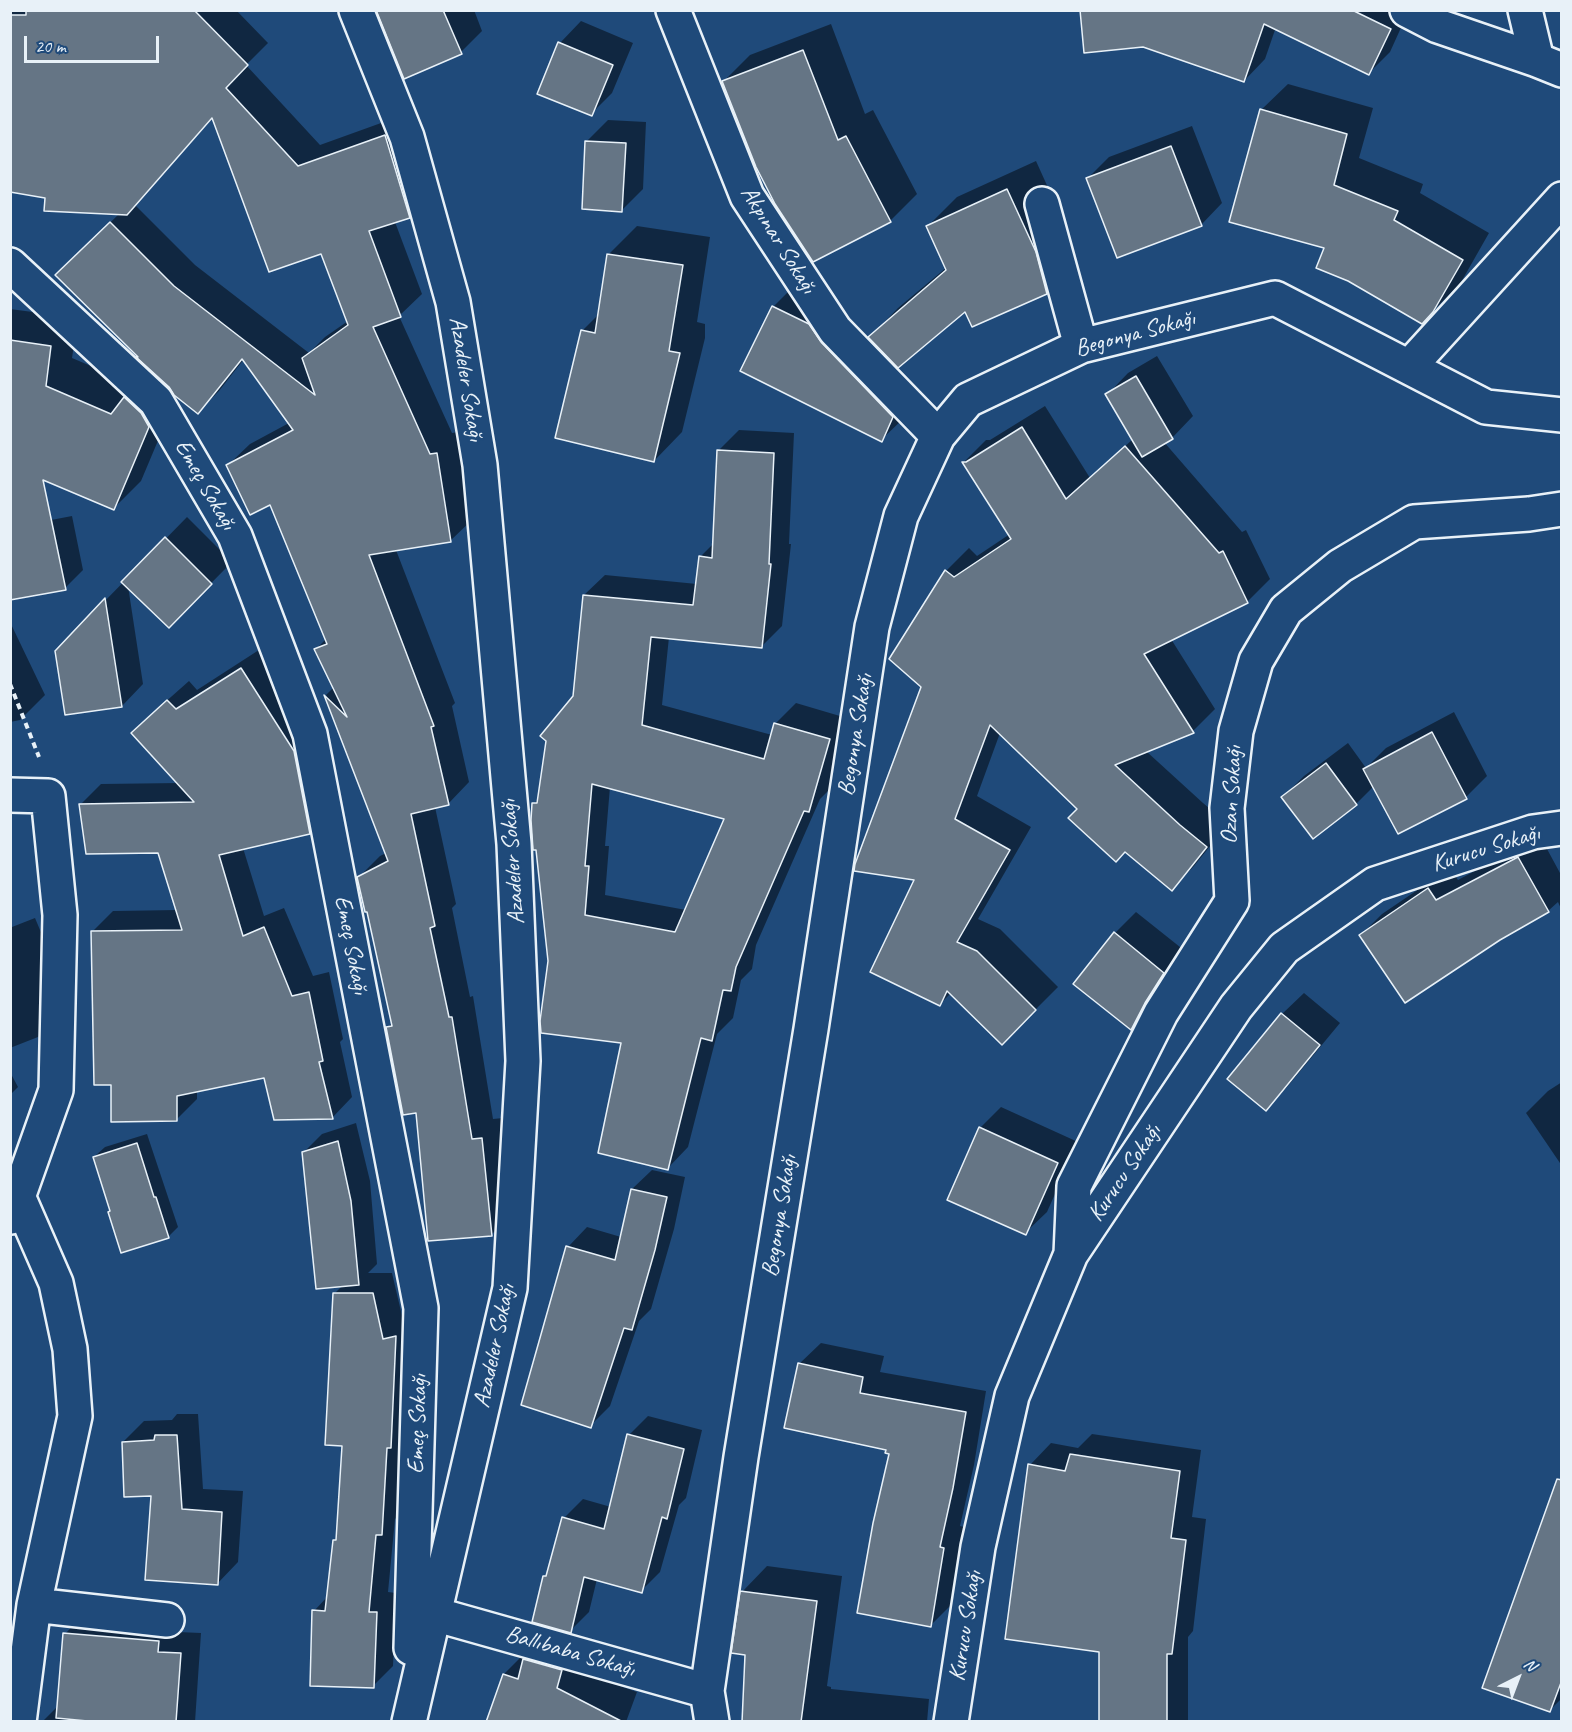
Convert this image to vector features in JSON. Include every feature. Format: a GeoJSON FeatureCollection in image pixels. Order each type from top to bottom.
{"type":"FeatureCollection","features":[{"type":"Feature","properties":{"kind":"street","name":"Azadeler Sokağı"},"geometry":{"type":"LineString","coordinates":[[357,10],[406,137],[453,302],[480,465],[514,856],[524,1061],[510,1288],[409,1721]]}},
{"type":"Feature","properties":{"kind":"street","name":"Akpınar Sokağı"},"geometry":{"type":"LineString","coordinates":[[673,10],[747,196],[835,330],[938,436]]}},
{"type":"Feature","properties":{"kind":"street"},"geometry":{"type":"LineString","coordinates":[[1407,10],[1438,26],[1549,65]]}},
{"type":"Feature","properties":{"kind":"street"},"geometry":{"type":"LineString","coordinates":[[1526,10],[1549,65]]}},
{"type":"Feature","properties":{"kind":"street"},"geometry":{"type":"LineString","coordinates":[[1408,367],[1562,199]]}},
{"type":"Feature","properties":{"kind":"street"},"geometry":{"type":"LineString","coordinates":[[1042,204],[1081,346]]}},
{"type":"Feature","properties":{"kind":"street","name":"Emeç Sokağı"},"geometry":{"type":"LineString","coordinates":[[13,273],[156,401],[235,536],[310,734],[421,1308],[409,1721]]}},
{"type":"Feature","properties":{"kind":"street","name":"Begonya Sokağı"},"geometry":{"type":"LineString","coordinates":[[709,1706],[741,1457],[811,1029],[872,627],[901,516],[938,436],[968,400],[1081,346],[1275,298],[1486,406],[1562,416]]}},
{"type":"Feature","properties":{"kind":"street","name":"Ozan Sokağı"},"geometry":{"type":"LineString","coordinates":[[1071,1254],[1074,1186],[1161,1013],[1232,902],[1227,808],[1236,731],[1256,661],[1286,610],[1340,566],[1414,522],[1529,514],[1562,509]]}},
{"type":"Feature","properties":{"kind":"street"},"geometry":{"type":"LineString","coordinates":[[10,795],[48,796],[60,915],[56,1090],[13,1204],[56,1283],[70,1349],[75,1416],[34,1605],[19,1722]]}},
{"type":"Feature","properties":{"kind":"street","name":"Kurucu Sokağı"},"geometry":{"type":"LineString","coordinates":[[951,1722],[978,1547],[1012,1396],[1071,1254],[1236,1007],[1284,948],[1375,884],[1533,832],[1562,828]]}},
{"type":"Feature","properties":{"kind":"street"},"geometry":{"type":"LineString","coordinates":[[34,1605],[167,1620]]}},
{"type":"Feature","properties":{"kind":"street","name":"Ballıbaba Sokağı"},"geometry":{"type":"LineString","coordinates":[[434,1614],[709,1706]]}},
{"type":"Feature","properties":{"kind":"path"},"geometry":{"type":"LineString","coordinates":[[10,684],[38,756],[48,796]]}},
{"type":"Feature","properties":{"kind":"building"},"geometry":{"type":"Polygon","coordinates":[[[26,10],[194,10],[248,65],[226,88],[298,166],[385,135],[410,218],[369,231],[401,317],[373,327],[430,454],[437,453],[451,542],[369,555],[434,726],[431,727],[449,805],[411,814],[435,926],[430,928],[449,1017],[452,1017],[472,1139],[482,1138],[492,1236],[428,1241],[416,1113],[403,1115],[386,1027],[392,1026],[357,877],[388,861],[324,695],[347,717],[314,649],[327,644],[270,505],[250,515],[226,465],[293,430],[242,359],[198,414],[174,395],[169,387],[55,275],[110,222],[174,286],[315,395],[302,358],[348,325],[321,254],[269,272],[212,118],[127,215],[44,211],[45,198],[10,192],[10,15],[26,15],[26,10]]]}},
{"type":"Feature","properties":{"kind":"building"},"geometry":{"type":"Polygon","coordinates":[[[376,10],[443,10],[462,54],[404,79],[376,10]]]}},
{"type":"Feature","properties":{"kind":"building"},"geometry":{"type":"Polygon","coordinates":[[[1080,10],[1352,10],[1391,29],[1369,75],[1264,24],[1244,82],[1143,47],[1084,53],[1080,10]]]}},
{"type":"Feature","properties":{"kind":"building"},"geometry":{"type":"Polygon","coordinates":[[[558,42],[613,65],[592,116],[537,94],[558,42]]]}},
{"type":"Feature","properties":{"kind":"building"},"geometry":{"type":"Polygon","coordinates":[[[803,50],[838,140],[846,136],[891,222],[813,262],[775,204],[756,167],[722,81],[803,50]]]}},
{"type":"Feature","properties":{"kind":"building"},"geometry":{"type":"Polygon","coordinates":[[[1260,109],[1347,134],[1334,185],[1398,211],[1394,220],[1463,260],[1433,312],[1422,324],[1348,281],[1316,268],[1324,248],[1229,222],[1260,109]]]}},
{"type":"Feature","properties":{"kind":"building"},"geometry":{"type":"Polygon","coordinates":[[[585,141],[626,143],[622,212],[582,209],[585,141]]]}},
{"type":"Feature","properties":{"kind":"building"},"geometry":{"type":"Polygon","coordinates":[[[1171,146],[1202,226],[1117,258],[1086,178],[1171,146]]]}},
{"type":"Feature","properties":{"kind":"building"},"geometry":{"type":"Polygon","coordinates":[[[1007,189],[1036,252],[1047,294],[972,327],[965,312],[898,368],[868,337],[946,270],[926,226],[1007,189]]]}},
{"type":"Feature","properties":{"kind":"building"},"geometry":{"type":"Polygon","coordinates":[[[607,254],[683,265],[669,351],[680,353],[654,462],[555,438],[581,330],[595,333],[607,254]]]}},
{"type":"Feature","properties":{"kind":"building"},"geometry":{"type":"Polygon","coordinates":[[[772,306],[809,324],[822,343],[893,417],[882,442],[740,371],[772,306]]]}},
{"type":"Feature","properties":{"kind":"building"},"geometry":{"type":"Polygon","coordinates":[[[10,340],[51,346],[46,386],[111,414],[124,397],[141,413],[149,427],[114,510],[43,480],[66,590],[10,600],[10,340]]]}},
{"type":"Feature","properties":{"kind":"building"},"geometry":{"type":"Polygon","coordinates":[[[1136,376],[1173,439],[1142,457],[1105,394],[1136,376]]]}},
{"type":"Feature","properties":{"kind":"building"},"geometry":{"type":"Polygon","coordinates":[[[1022,427],[1066,499],[1125,446],[1219,553],[1223,551],[1248,603],[1144,654],[1194,733],[1115,765],[1207,847],[1172,891],[1125,852],[1116,862],[1068,818],[1077,809],[990,725],[955,819],[1010,850],[957,942],[977,951],[1036,1010],[1002,1045],[947,991],[940,1006],[870,972],[914,880],[854,871],[921,687],[889,659],[945,570],[954,577],[1011,539],[962,462],[966,462],[1022,427]]]}},
{"type":"Feature","properties":{"kind":"building"},"geometry":{"type":"Polygon","coordinates":[[[717,450],[774,453],[769,564],[771,564],[762,648],[651,637],[642,725],[764,759],[774,723],[830,739],[809,812],[804,811],[736,967],[731,991],[723,990],[712,1041],[701,1038],[668,1170],[598,1153],[621,1043],[541,1033],[540,1021],[548,961],[536,850],[533,850],[532,803],[537,803],[546,741],[540,736],[573,696],[583,595],[693,605],[699,556],[712,558],[717,450]],[[592,784],[585,866],[589,866],[585,915],[675,932],[724,819],[592,784]]]}},
{"type":"Feature","properties":{"kind":"building"},"geometry":{"type":"Polygon","coordinates":[[[165,537],[212,584],[169,628],[121,582],[165,537]]]}},
{"type":"Feature","properties":{"kind":"building"},"geometry":{"type":"Polygon","coordinates":[[[105,598],[122,707],[65,715],[55,651],[105,598]]]}},
{"type":"Feature","properties":{"kind":"building"},"geometry":{"type":"Polygon","coordinates":[[[241,668],[294,751],[310,834],[219,855],[243,936],[264,927],[292,996],[309,992],[323,1061],[319,1062],[333,1119],[274,1120],[264,1078],[177,1096],[177,1121],[111,1122],[111,1085],[94,1085],[91,931],[182,930],[158,853],[86,854],[79,804],[194,802],[131,733],[167,700],[176,709],[241,668]]]}},
{"type":"Feature","properties":{"kind":"building"},"geometry":{"type":"Polygon","coordinates":[[[1432,732],[1467,799],[1398,834],[1363,769],[1432,732]]]}},
{"type":"Feature","properties":{"kind":"building"},"geometry":{"type":"Polygon","coordinates":[[[1326,763],[1357,805],[1313,839],[1281,797],[1326,763]]]}},
{"type":"Feature","properties":{"kind":"building"},"geometry":{"type":"Polygon","coordinates":[[[1518,857],[1549,912],[1500,940],[1405,1003],[1359,935],[1428,888],[1436,900],[1518,857]]]}},
{"type":"Feature","properties":{"kind":"building"},"geometry":{"type":"Polygon","coordinates":[[[1114,932],[1164,973],[1131,1030],[1073,984],[1114,932]]]}},
{"type":"Feature","properties":{"kind":"building"},"geometry":{"type":"Polygon","coordinates":[[[1281,1013],[1320,1045],[1266,1111],[1227,1079],[1281,1013]]]}},
{"type":"Feature","properties":{"kind":"building"},"geometry":{"type":"Polygon","coordinates":[[[979,1127],[1058,1163],[1026,1235],[947,1200],[979,1127]]]}},
{"type":"Feature","properties":{"kind":"building"},"geometry":{"type":"Polygon","coordinates":[[[338,1141],[351,1201],[359,1285],[316,1289],[302,1152],[338,1141]]]}},
{"type":"Feature","properties":{"kind":"building"},"geometry":{"type":"Polygon","coordinates":[[[137,1143],[169,1238],[121,1253],[93,1157],[137,1143]]]}},
{"type":"Feature","properties":{"kind":"building"},"geometry":{"type":"Polygon","coordinates":[[[631,1189],[667,1197],[655,1250],[632,1330],[624,1328],[591,1428],[521,1405],[566,1246],[615,1260],[631,1189]]]}},
{"type":"Feature","properties":{"kind":"building"},"geometry":{"type":"Polygon","coordinates":[[[333,1293],[373,1293],[383,1339],[396,1336],[391,1448],[387,1448],[382,1535],[376,1535],[369,1612],[377,1612],[374,1688],[310,1686],[312,1610],[325,1611],[333,1540],[336,1540],[342,1446],[325,1445],[333,1293]]]}},
{"type":"Feature","properties":{"kind":"building"},"geometry":{"type":"Polygon","coordinates":[[[798,1363],[863,1377],[860,1393],[966,1412],[940,1547],[944,1548],[931,1627],[857,1613],[873,1523],[889,1454],[885,1453],[886,1450],[784,1428],[798,1363]]]}},
{"type":"Feature","properties":{"kind":"building"},"geometry":{"type":"Polygon","coordinates":[[[627,1434],[684,1449],[667,1519],[662,1517],[642,1593],[584,1577],[571,1633],[532,1622],[543,1576],[546,1576],[562,1517],[604,1529],[627,1434]]]}},
{"type":"Feature","properties":{"kind":"building"},"geometry":{"type":"Polygon","coordinates":[[[155,1435],[177,1435],[182,1509],[222,1512],[218,1585],[145,1580],[151,1496],[124,1497],[122,1442],[154,1440],[155,1435]]]}},
{"type":"Feature","properties":{"kind":"building"},"geometry":{"type":"Polygon","coordinates":[[[1070,1454],[1180,1471],[1171,1538],[1186,1540],[1172,1654],[1167,1654],[1167,1722],[1099,1722],[1099,1652],[1005,1639],[1028,1464],[1065,1471],[1070,1454]]]}},
{"type":"Feature","properties":{"kind":"building"},"geometry":{"type":"Polygon","coordinates":[[[1557,1479],[1562,1480],[1562,1680],[1550,1712],[1482,1688],[1557,1479]]]}},
{"type":"Feature","properties":{"kind":"building"},"geometry":{"type":"Polygon","coordinates":[[[740,1591],[817,1601],[801,1722],[742,1722],[745,1655],[731,1653],[740,1591]]]}},
{"type":"Feature","properties":{"kind":"building"},"geometry":{"type":"Polygon","coordinates":[[[63,1633],[159,1641],[158,1652],[181,1653],[176,1722],[98,1722],[56,1718],[63,1633]]]}},
{"type":"Feature","properties":{"kind":"building"},"geometry":{"type":"Polygon","coordinates":[[[523,1659],[562,1670],[557,1688],[623,1722],[486,1722],[503,1674],[518,1679],[523,1659]]]}}]}
